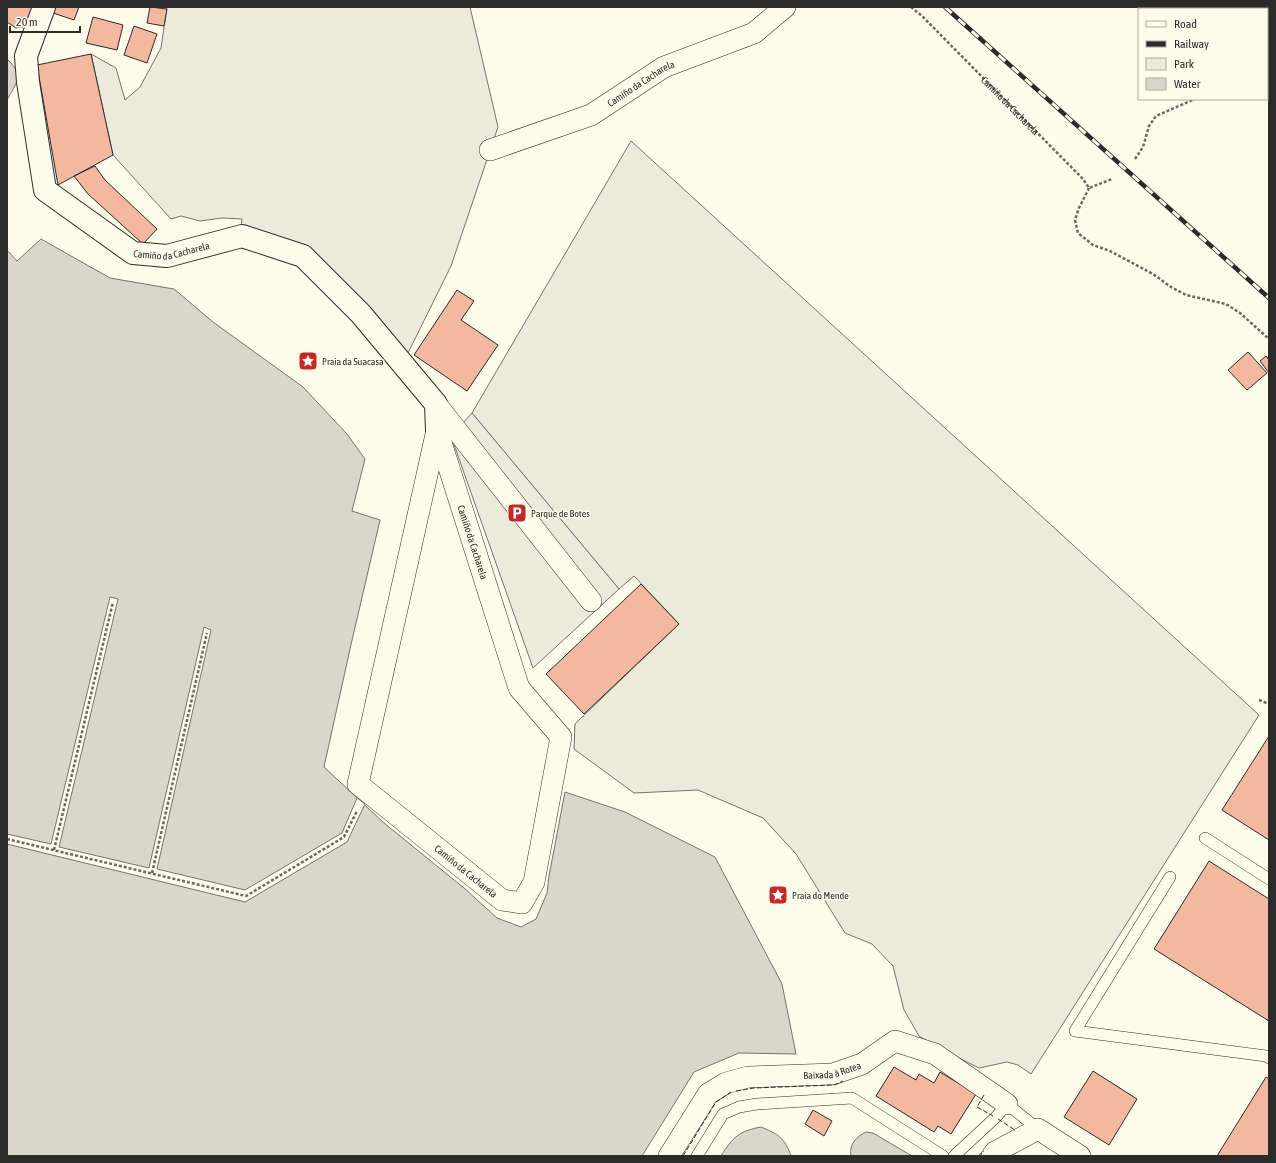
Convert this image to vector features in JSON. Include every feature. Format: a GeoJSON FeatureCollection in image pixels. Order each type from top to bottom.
{"type":"FeatureCollection","features":[{"type":"Feature","properties":{"kind":"street","name":"Camiño da Cacharela"},"geometry":{"type":"LineString","coordinates":[[44,7],[26,56],[28,82],[45,190],[133,253],[167,256],[242,236],[302,256],[361,314],[436,404],[591,601]]}},
{"type":"Feature","properties":{"kind":"street","name":"Camiño da Cacharela"},"geometry":{"type":"LineString","coordinates":[[490,150],[591,115],[664,67],[754,33],[786,7]]}},
{"type":"Feature","properties":{"kind":"street","name":"Camiño da Cacharela"},"geometry":{"type":"LineString","coordinates":[[436,404],[437,430],[358,784],[502,900],[522,903],[534,882],[561,737],[519,688],[437,430]]}},
{"type":"Feature","properties":{"kind":"street","name":"Baixada á Rotea"},"geometry":{"type":"LineString","coordinates":[[669,1156],[708,1094],[726,1083],[748,1077],[833,1074],[862,1064],[895,1040],[935,1054],[1007,1104]]}},
{"type":"Feature","properties":{"kind":"street"},"geometry":{"type":"LineString","coordinates":[[992,1156],[995,1152],[1038,1129],[1080,1156]]}},
{"type":"Feature","properties":{"kind":"lane"},"geometry":{"type":"LineString","coordinates":[[1205,838],[1269,879]]}},
{"type":"Feature","properties":{"kind":"lane"},"geometry":{"type":"LineString","coordinates":[[1170,877],[1075,1031],[1266,1056],[1269,1058]]}},
{"type":"Feature","properties":{"kind":"lane"},"geometry":{"type":"LineString","coordinates":[[697,1156],[723,1114],[739,1107],[757,1104],[852,1098],[943,1156]]}},
{"type":"Feature","properties":{"kind":"lane"},"geometry":{"type":"LineString","coordinates":[[954,1156],[996,1118],[1007,1104],[1038,1129]]}},
{"type":"Feature","properties":{"kind":"path","name":"Camiño da Cacharela"},"geometry":{"type":"LineString","coordinates":[[911,7],[922,16],[1083,179],[1089,188]]}},
{"type":"Feature","properties":{"kind":"path"},"geometry":{"type":"LineString","coordinates":[[1135,159],[1143,147],[1149,126],[1156,116],[1193,100]]}},
{"type":"Feature","properties":{"kind":"path"},"geometry":{"type":"LineString","coordinates":[[1112,179],[1089,188],[1075,220],[1078,233],[1093,245],[1110,251],[1153,274],[1186,296],[1226,304],[1240,313],[1269,339]]}},
{"type":"Feature","properties":{"kind":"path"},"geometry":{"type":"LineString","coordinates":[[54,850],[113,602]]}},
{"type":"Feature","properties":{"kind":"path"},"geometry":{"type":"LineString","coordinates":[[152,873],[207,633]]}},
{"type":"Feature","properties":{"kind":"path"},"geometry":{"type":"LineString","coordinates":[[1259,700],[1269,704]]}},
{"type":"Feature","properties":{"kind":"path"},"geometry":{"type":"LineString","coordinates":[[7,839],[246,896],[344,837],[366,790]]}},
{"type":"Feature","properties":{"kind":"green space"},"geometry":{"type":"Polygon","coordinates":[[[167,7],[470,7],[498,127],[451,266],[408,353],[367,306],[241,228],[242,219],[222,218],[200,221],[181,216],[171,219],[113,155],[91,54],[116,68],[125,100],[140,87],[161,48],[167,7]]]}},
{"type":"Feature","properties":{"kind":"green space"},"geometry":{"type":"Polygon","coordinates":[[[631,141],[1259,715],[1031,1074],[1018,1065],[1007,1062],[979,1068],[919,1036],[904,1010],[893,966],[872,944],[845,933],[796,854],[763,818],[698,790],[634,793],[574,749],[575,724],[679,624],[634,576],[619,589],[472,413],[631,141]]]}},
{"type":"Feature","properties":{"kind":"shaded area","name":"Parque de Botes"},"geometry":{"type":"Polygon","coordinates":[[[472,413],[619,589],[533,668],[451,436],[472,413]]]}},
{"type":"Feature","properties":{"kind":"water"},"geometry":{"type":"Polygon","coordinates":[[[7,59],[16,70],[17,79],[7,100],[7,59]]]}},
{"type":"Feature","properties":{"kind":"water"},"geometry":{"type":"Polygon","coordinates":[[[41,239],[110,278],[174,289],[213,322],[303,387],[347,434],[365,459],[352,511],[380,520],[324,767],[384,823],[464,888],[497,918],[521,927],[536,919],[547,893],[565,792],[625,812],[715,857],[782,984],[796,1054],[739,1053],[694,1072],[642,1156],[7,1156],[7,250],[17,261],[41,239]]]}},
{"type":"Feature","properties":{"kind":"water"},"geometry":{"type":"Polygon","coordinates":[[[761,1127],[780,1137],[789,1150],[791,1156],[721,1156],[729,1144],[737,1136],[761,1127]]]}},
{"type":"Feature","properties":{"kind":"water"},"geometry":{"type":"Polygon","coordinates":[[[866,1132],[873,1133],[912,1156],[851,1156],[852,1144],[859,1136],[866,1132]]]}},
{"type":"Feature","properties":{"kind":"pier"},"geometry":{"type":"Polygon","coordinates":[[[110,597],[118,599],[59,847],[149,868],[204,627],[211,630],[157,869],[245,890],[342,833],[357,798],[365,804],[347,842],[245,902],[7,844],[7,834],[51,844],[110,597]]]}},
{"type":"Feature","properties":{"kind":"building"},"geometry":{"type":"Polygon","coordinates":[[[7,7],[37,7],[31,25],[16,28],[7,22],[7,7]]]}},
{"type":"Feature","properties":{"kind":"building"},"geometry":{"type":"Polygon","coordinates":[[[55,7],[79,7],[74,20],[53,13],[55,7]]]}},
{"type":"Feature","properties":{"kind":"building"},"geometry":{"type":"Polygon","coordinates":[[[150,7],[167,9],[164,26],[147,23],[150,7]]]}},
{"type":"Feature","properties":{"kind":"building"},"geometry":{"type":"Polygon","coordinates":[[[93,17],[123,25],[117,50],[86,43],[93,17]]]}},
{"type":"Feature","properties":{"kind":"building"},"geometry":{"type":"Polygon","coordinates":[[[134,26],[157,34],[147,63],[124,55],[134,26]]]}},
{"type":"Feature","properties":{"kind":"building"},"geometry":{"type":"Polygon","coordinates":[[[91,54],[113,155],[58,185],[37,65],[91,54]]]}},
{"type":"Feature","properties":{"kind":"building"},"geometry":{"type":"Polygon","coordinates":[[[95,166],[105,180],[157,229],[143,244],[88,194],[74,176],[95,166]]]}},
{"type":"Feature","properties":{"kind":"building"},"geometry":{"type":"Polygon","coordinates":[[[457,290],[474,301],[461,320],[498,345],[467,391],[414,355],[457,290]]]}},
{"type":"Feature","properties":{"kind":"building"},"geometry":{"type":"Polygon","coordinates":[[[1248,352],[1267,373],[1247,390],[1228,370],[1248,352]]]}},
{"type":"Feature","properties":{"kind":"building"},"geometry":{"type":"Polygon","coordinates":[[[1266,356],[1269,360],[1269,373],[1260,361],[1266,356]]]}},
{"type":"Feature","properties":{"kind":"building"},"geometry":{"type":"Polygon","coordinates":[[[641,584],[679,624],[584,714],[546,674],[641,584]]]}},
{"type":"Feature","properties":{"kind":"building"},"geometry":{"type":"Polygon","coordinates":[[[1269,736],[1269,840],[1222,810],[1269,736]]]}},
{"type":"Feature","properties":{"kind":"building"},"geometry":{"type":"Polygon","coordinates":[[[1209,861],[1269,899],[1269,1021],[1154,949],[1209,861]]]}},
{"type":"Feature","properties":{"kind":"building"},"geometry":{"type":"Polygon","coordinates":[[[894,1067],[916,1080],[919,1074],[934,1083],[940,1072],[976,1094],[951,1134],[938,1126],[934,1132],[876,1096],[894,1067]]]}},
{"type":"Feature","properties":{"kind":"building"},"geometry":{"type":"Polygon","coordinates":[[[1093,1071],[1137,1099],[1109,1145],[1064,1117],[1093,1071]]]}},
{"type":"Feature","properties":{"kind":"building"},"geometry":{"type":"Polygon","coordinates":[[[1266,1077],[1269,1079],[1269,1156],[1217,1156],[1266,1077]]]}},
{"type":"Feature","properties":{"kind":"building"},"geometry":{"type":"Polygon","coordinates":[[[813,1110],[832,1121],[824,1136],[805,1124],[813,1110]]]}},
{"type":"Feature","properties":{"kind":"railway"},"geometry":{"type":"LineString","coordinates":[[945,7],[1269,298]]}},
{"type":"Feature","properties":{"kind":"fence"},"geometry":{"type":"LineString","coordinates":[[736,1091],[754,1088],[834,1085],[843,1081]]}},
{"type":"Feature","properties":{"kind":"fence"},"geometry":{"type":"LineString","coordinates":[[683,1156],[716,1102],[731,1092]]}},
{"type":"Feature","properties":{"kind":"fence"},"geometry":{"type":"LineString","coordinates":[[984,1095],[977,1107],[993,1116]]}},
{"type":"Feature","properties":{"kind":"fence"},"geometry":{"type":"LineString","coordinates":[[998,1119],[1015,1130],[1014,1131]]}},
{"type":"Feature","properties":{"kind":"fence"},"geometry":{"type":"LineString","coordinates":[[978,1156],[984,1151]]}},
{"type":"Feature","properties":{"kind":"place","name":"Praia da Suacasa"},"geometry":{"type":"Point","coordinates":[308,361]}},
{"type":"Feature","properties":{"kind":"place","name":"Parque de Botes"},"geometry":{"type":"Point","coordinates":[517,513]}},
{"type":"Feature","properties":{"kind":"place","name":"Praia do Mende"},"geometry":{"type":"Point","coordinates":[778,895]}}]}
